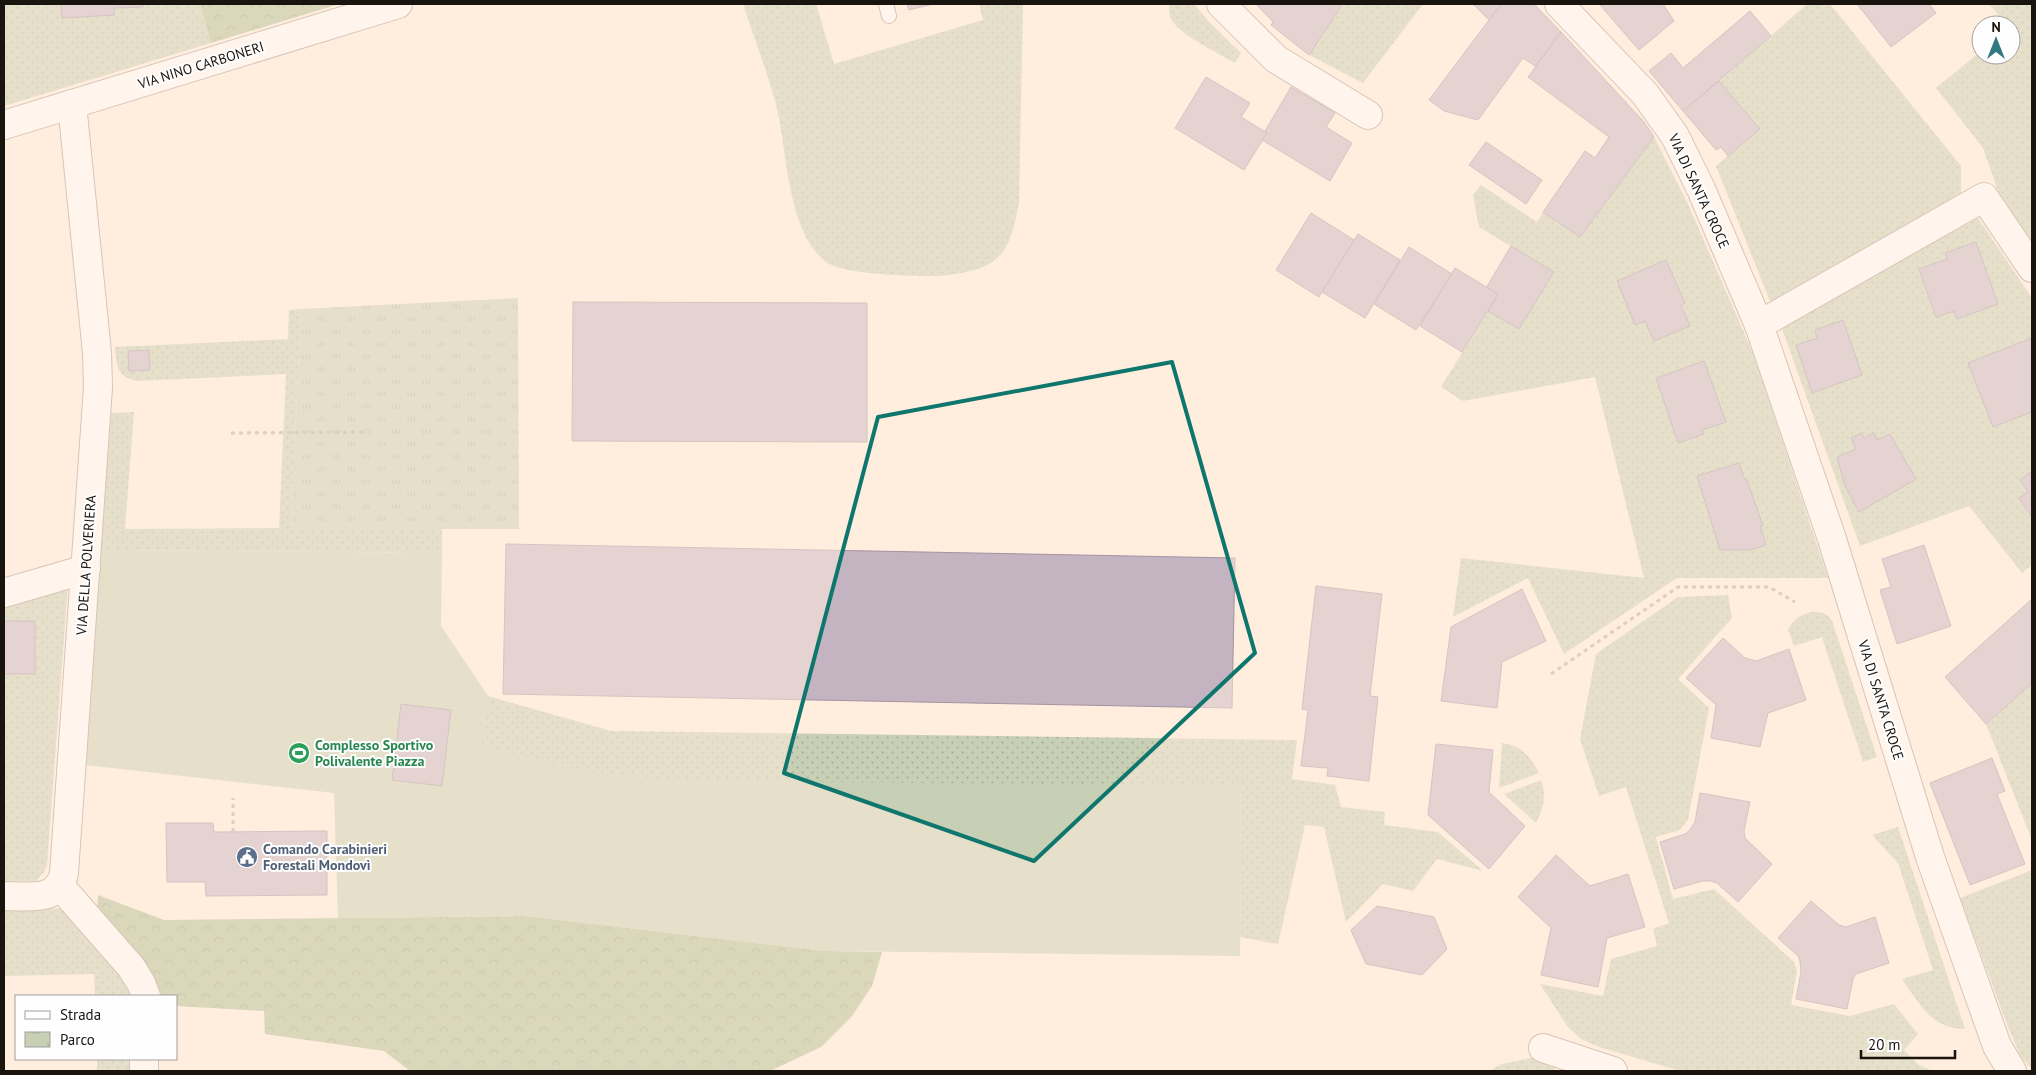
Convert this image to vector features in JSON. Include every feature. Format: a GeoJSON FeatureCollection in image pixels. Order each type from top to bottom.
{"type":"FeatureCollection","features":[{"type":"Feature","properties":{"kind":"street","name":"VIA NINO CARBONERI"},"geometry":{"type":"LineString","coordinates":[[4,125],[398,4]]}},
{"type":"Feature","properties":{"kind":"street"},"geometry":{"type":"LineString","coordinates":[[1221,4],[1276,59],[1368,115]]}},
{"type":"Feature","properties":{"kind":"street","name":"VIA DI SANTA CROCE"},"geometry":{"type":"LineString","coordinates":[[1559,4],[1645,94],[1675,136],[1701,190],[1758,325],[1832,539],[1930,857],[1997,1046],[2012,1071]]}},
{"type":"Feature","properties":{"kind":"street","name":"VIA DELLA POLVERIERA"},"geometry":{"type":"LineString","coordinates":[[60,886],[64,873],[98,404],[98,372],[72,104]]}},
{"type":"Feature","properties":{"kind":"street"},"geometry":{"type":"LineString","coordinates":[[1758,325],[1984,197],[2032,268]]}},
{"type":"Feature","properties":{"kind":"street"},"geometry":{"type":"LineString","coordinates":[[4,593],[86,568]]}},
{"type":"Feature","properties":{"kind":"street"},"geometry":{"type":"LineString","coordinates":[[4,896],[43,895],[53,892],[60,886],[131,967],[146,995]]}},
{"type":"Feature","properties":{"kind":"street"},"geometry":{"type":"LineString","coordinates":[[1543,1048],[1613,1071]]}},
{"type":"Feature","properties":{"kind":"path"},"geometry":{"type":"LineString","coordinates":[[231,433],[367,432]]}},
{"type":"Feature","properties":{"kind":"path"},"geometry":{"type":"LineString","coordinates":[[1551,674],[1678,587],[1769,587],[1794,602]]}},
{"type":"Feature","properties":{"kind":"path"},"geometry":{"type":"LineString","coordinates":[[233,832],[234,798]]}},
{"type":"Feature","properties":{"kind":"highlighted area"},"geometry":{"type":"Polygon","coordinates":[[[1172,362],[1255,653],[1034,861],[784,773],[878,417],[1172,362]]]}},
{"type":"Feature","properties":{"kind":"green space"},"geometry":{"type":"Polygon","coordinates":[[[4,4],[200,4],[211,43],[4,106],[4,4]]]}},
{"type":"Feature","properties":{"kind":"green space"},"geometry":{"type":"Polygon","coordinates":[[[200,4],[339,4],[211,43],[200,4]]]}},
{"type":"Feature","properties":{"kind":"green space"},"geometry":{"type":"Polygon","coordinates":[[[743,4],[816,4],[834,64],[983,20],[979,4],[1023,4],[1019,202],[1012,234],[1000,255],[981,268],[938,276],[866,273],[849,270],[826,262],[813,248],[795,208],[779,116],[743,4]]]}},
{"type":"Feature","properties":{"kind":"green space"},"geometry":{"type":"Polygon","coordinates":[[[1170,4],[1194,4],[1210,23],[1241,53],[1235,63],[1177,27],[1170,16],[1170,4]]]}},
{"type":"Feature","properties":{"kind":"green space"},"geometry":{"type":"Polygon","coordinates":[[[1341,4],[1423,4],[1363,83],[1309,55],[1341,4]]]}},
{"type":"Feature","properties":{"kind":"green space"},"geometry":{"type":"Polygon","coordinates":[[[1807,4],[1830,4],[1961,166],[1961,196],[1772,306],[1716,166],[1760,129],[1719,81],[1807,4]]]}},
{"type":"Feature","properties":{"kind":"green space"},"geometry":{"type":"Polygon","coordinates":[[[1989,4],[2032,4],[2032,245],[1997,188],[1983,148],[1936,88],[1971,59],[1971,65],[2021,65],[2021,15],[1998,15],[1989,4]]]}},
{"type":"Feature","properties":{"kind":"green space"},"geometry":{"type":"Polygon","coordinates":[[[1654,137],[1687,202],[1753,353],[1828,578],[1677,578],[1564,654],[1528,578],[1453,617],[1461,558],[1644,578],[1595,377],[1463,401],[1441,387],[1488,311],[1519,329],[1554,273],[1479,227],[1473,195],[1481,185],[1537,222],[1543,212],[1580,237],[1654,137]]]}},
{"type":"Feature","properties":{"kind":"green space"},"geometry":{"type":"Polygon","coordinates":[[[1978,218],[2032,298],[2032,565],[2022,573],[1969,506],[1860,546],[1781,326],[1978,218]]]}},
{"type":"Feature","properties":{"kind":"green space"},"geometry":{"type":"Polygon","coordinates":[[[518,298],[519,529],[291,529],[301,309],[518,298]]]}},
{"type":"Feature","properties":{"kind":"green space"},"geometry":{"type":"Polygon","coordinates":[[[301,309],[291,529],[442,529],[442,553],[101,550],[111,413],[134,412],[125,529],[279,528],[286,374],[137,381],[121,373],[117,365],[115,347],[288,339],[289,310],[301,309]]]}},
{"type":"Feature","properties":{"kind":"green space","name":"Complesso Sportivo Polivalente Piazza"},"geometry":{"type":"Polygon","coordinates":[[[101,550],[442,553],[441,626],[488,696],[482,746],[611,777],[827,782],[1242,786],[1240,956],[825,951],[525,916],[338,918],[334,793],[85,765],[101,550]]]}},
{"type":"Feature","properties":{"kind":"green space"},"geometry":{"type":"Polygon","coordinates":[[[68,584],[47,865],[36,881],[4,881],[4,603],[68,584]]]}},
{"type":"Feature","properties":{"kind":"green space"},"geometry":{"type":"Polygon","coordinates":[[[1728,595],[1732,618],[1678,679],[1709,708],[1688,820],[1680,830],[1656,837],[1673,899],[1714,889],[1794,962],[1797,971],[1791,1005],[1850,1016],[1894,1004],[1918,1034],[1904,1050],[1919,1065],[1933,1071],[1680,1071],[1599,1047],[1581,1039],[1567,1026],[1540,984],[1603,996],[1611,959],[1657,946],[1653,929],[1669,923],[1626,787],[1599,796],[1580,739],[1596,654],[1678,597],[1728,595]]]}},
{"type":"Feature","properties":{"kind":"green space"},"geometry":{"type":"Polygon","coordinates":[[[1813,612],[1824,614],[1832,621],[1877,757],[1863,762],[1822,637],[1794,646],[1788,630],[1798,618],[1813,612]]]}},
{"type":"Feature","properties":{"kind":"green space"},"geometry":{"type":"Polygon","coordinates":[[[2032,683],[2032,840],[1986,724],[2032,683]]]}},
{"type":"Feature","properties":{"kind":"green space"},"geometry":{"type":"Polygon","coordinates":[[[488,696],[611,731],[1297,740],[1292,779],[1335,785],[1341,807],[1385,812],[1384,825],[1438,832],[1483,871],[1437,859],[1413,891],[1383,884],[1346,922],[1324,827],[1305,825],[1278,944],[1240,937],[1242,786],[825,951],[525,916],[481,746],[488,696]]]}},
{"type":"Feature","properties":{"kind":"green space"},"geometry":{"type":"Polygon","coordinates":[[[1502,743],[1509,744],[1525,753],[1539,773],[1499,788],[1502,743]]]}},
{"type":"Feature","properties":{"kind":"green space"},"geometry":{"type":"Polygon","coordinates":[[[1541,780],[1544,792],[1543,802],[1541,813],[1536,823],[1504,794],[1541,780]]]}},
{"type":"Feature","properties":{"kind":"green space"},"geometry":{"type":"Polygon","coordinates":[[[1898,827],[1965,1029],[1943,1025],[1935,1020],[1921,1006],[1902,979],[1933,970],[1898,863],[1872,835],[1898,827]]]}},
{"type":"Feature","properties":{"kind":"green space"},"geometry":{"type":"Polygon","coordinates":[[[2032,870],[2032,1069],[2021,1057],[2008,1027],[1960,898],[2032,870]]]}},
{"type":"Feature","properties":{"kind":"green space"},"geometry":{"type":"Polygon","coordinates":[[[98,895],[164,920],[525,916],[825,951],[882,952],[872,986],[852,1016],[821,1047],[770,1071],[410,1071],[384,1051],[265,1034],[264,1011],[178,1006],[178,995],[155,995],[97,911],[98,895]]]}},
{"type":"Feature","properties":{"kind":"green space"},"geometry":{"type":"Polygon","coordinates":[[[4,907],[68,909],[123,974],[134,995],[95,995],[94,974],[4,976],[4,907]]]}},
{"type":"Feature","properties":{"kind":"green space"},"geometry":{"type":"Polygon","coordinates":[[[1531,1058],[1545,1060],[1557,1065],[1554,1071],[1489,1071],[1502,1064],[1531,1058]]]}},
{"type":"Feature","properties":{"kind":"green space"},"geometry":{"type":"Polygon","coordinates":[[[97,1060],[134,1060],[133,1071],[97,1071],[97,1060]]]}},
{"type":"Feature","properties":{"kind":"building"},"geometry":{"type":"Polygon","coordinates":[[[61,4],[142,4],[143,7],[114,8],[114,15],[62,18],[61,4]]]}},
{"type":"Feature","properties":{"kind":"building"},"geometry":{"type":"Polygon","coordinates":[[[907,4],[933,4],[909,10],[907,4]]]}},
{"type":"Feature","properties":{"kind":"building"},"geometry":{"type":"Polygon","coordinates":[[[1256,4],[1342,5],[1309,55],[1271,25],[1273,22],[1256,4]]]}},
{"type":"Feature","properties":{"kind":"building"},"geometry":{"type":"Polygon","coordinates":[[[1473,4],[1501,4],[1489,20],[1473,4]]]}},
{"type":"Feature","properties":{"kind":"building"},"geometry":{"type":"Polygon","coordinates":[[[1501,4],[1534,4],[1561,32],[1535,66],[1523,58],[1478,120],[1444,111],[1429,100],[1501,4]]]}},
{"type":"Feature","properties":{"kind":"building"},"geometry":{"type":"Polygon","coordinates":[[[1599,4],[1663,4],[1674,21],[1639,50],[1599,4]]]}},
{"type":"Feature","properties":{"kind":"building"},"geometry":{"type":"Polygon","coordinates":[[[1857,4],[1929,4],[1936,13],[1891,47],[1857,4]]]}},
{"type":"Feature","properties":{"kind":"building"},"geometry":{"type":"Polygon","coordinates":[[[1750,11],[1771,36],[1683,111],[1649,71],[1671,53],[1683,68],[1750,11]]]}},
{"type":"Feature","properties":{"kind":"building"},"geometry":{"type":"Polygon","coordinates":[[[1561,32],[1644,122],[1654,137],[1580,237],[1543,212],[1585,151],[1595,158],[1609,137],[1528,77],[1561,32]]]}},
{"type":"Feature","properties":{"kind":"building"},"geometry":{"type":"Polygon","coordinates":[[[1206,77],[1250,103],[1241,117],[1267,133],[1244,170],[1175,128],[1206,77]]]}},
{"type":"Feature","properties":{"kind":"building"},"geometry":{"type":"Polygon","coordinates":[[[1719,81],[1760,129],[1728,156],[1721,147],[1716,150],[1683,111],[1719,81]]]}},
{"type":"Feature","properties":{"kind":"building"},"geometry":{"type":"Polygon","coordinates":[[[1291,87],[1335,113],[1326,127],[1352,143],[1330,181],[1262,140],[1267,133],[1265,131],[1291,87]]]}},
{"type":"Feature","properties":{"kind":"building"},"geometry":{"type":"Polygon","coordinates":[[[1486,142],[1542,180],[1526,204],[1469,165],[1486,142]]]}},
{"type":"Feature","properties":{"kind":"building"},"geometry":{"type":"Polygon","coordinates":[[[1311,213],[1354,240],[1319,297],[1276,270],[1311,213]]]}},
{"type":"Feature","properties":{"kind":"building"},"geometry":{"type":"Polygon","coordinates":[[[1358,234],[1400,260],[1365,318],[1322,292],[1358,234]]]}},
{"type":"Feature","properties":{"kind":"building"},"geometry":{"type":"Polygon","coordinates":[[[1976,242],[1998,304],[1957,319],[1954,311],[1936,317],[1919,269],[1947,259],[1945,253],[1976,242]]]}},
{"type":"Feature","properties":{"kind":"building"},"geometry":{"type":"Polygon","coordinates":[[[1511,246],[1554,272],[1519,329],[1488,311],[1498,294],[1486,288],[1511,246]]]}},
{"type":"Feature","properties":{"kind":"building"},"geometry":{"type":"Polygon","coordinates":[[[1409,247],[1452,274],[1416,330],[1374,304],[1409,247]]]}},
{"type":"Feature","properties":{"kind":"building"},"geometry":{"type":"Polygon","coordinates":[[[1666,260],[1685,303],[1681,305],[1690,326],[1654,341],[1645,321],[1635,325],[1617,281],[1666,260]]]}},
{"type":"Feature","properties":{"kind":"building"},"geometry":{"type":"Polygon","coordinates":[[[1455,268],[1498,294],[1462,352],[1420,326],[1455,268]]]}},
{"type":"Feature","properties":{"kind":"building"},"geometry":{"type":"Polygon","coordinates":[[[573,302],[867,303],[867,442],[572,441],[573,302]]]}},
{"type":"Feature","properties":{"kind":"building"},"geometry":{"type":"Polygon","coordinates":[[[1843,320],[1862,375],[1812,393],[1796,345],[1817,338],[1815,330],[1843,320]]]}},
{"type":"Feature","properties":{"kind":"building"},"geometry":{"type":"Polygon","coordinates":[[[2032,338],[2032,412],[1993,427],[1968,363],[2032,338]]]}},
{"type":"Feature","properties":{"kind":"building"},"geometry":{"type":"Polygon","coordinates":[[[149,350],[150,370],[129,371],[128,351],[149,350]]]}},
{"type":"Feature","properties":{"kind":"building"},"geometry":{"type":"Polygon","coordinates":[[[1704,361],[1726,422],[1702,430],[1704,434],[1678,443],[1656,378],[1704,361]]]}},
{"type":"Feature","properties":{"kind":"building"},"geometry":{"type":"Polygon","coordinates":[[[1862,433],[1864,438],[1874,433],[1877,440],[1890,434],[1916,479],[1859,512],[1845,486],[1837,457],[1856,449],[1851,438],[1862,433]]]}},
{"type":"Feature","properties":{"kind":"building"},"geometry":{"type":"Polygon","coordinates":[[[1739,463],[1763,526],[1760,526],[1766,545],[1750,550],[1720,550],[1697,476],[1739,463]]]}},
{"type":"Feature","properties":{"kind":"building"},"geometry":{"type":"Polygon","coordinates":[[[2032,471],[2032,517],[2019,498],[2028,492],[2020,480],[2032,471]]]}},
{"type":"Feature","properties":{"kind":"building"},"geometry":{"type":"Polygon","coordinates":[[[506,544],[1235,558],[1232,708],[503,694],[506,544]]]}},
{"type":"Feature","properties":{"kind":"building"},"geometry":{"type":"Polygon","coordinates":[[[1924,545],[1951,626],[1897,644],[1880,590],[1891,587],[1882,559],[1924,545]]]}},
{"type":"Feature","properties":{"kind":"building"},"geometry":{"type":"Polygon","coordinates":[[[1316,586],[1382,594],[1370,696],[1378,697],[1369,781],[1327,776],[1328,768],[1301,766],[1308,710],[1302,709],[1316,586]]]}},
{"type":"Feature","properties":{"kind":"building"},"geometry":{"type":"Polygon","coordinates":[[[1522,589],[1546,641],[1502,662],[1497,708],[1441,701],[1451,627],[1522,589]]]}},
{"type":"Feature","properties":{"kind":"building"},"geometry":{"type":"Polygon","coordinates":[[[2032,599],[2032,683],[1986,724],[1945,677],[2032,599]]]}},
{"type":"Feature","properties":{"kind":"building"},"geometry":{"type":"Polygon","coordinates":[[[4,621],[35,621],[35,674],[4,674],[4,621]]]}},
{"type":"Feature","properties":{"kind":"building"},"geometry":{"type":"Polygon","coordinates":[[[1723,638],[1745,658],[1756,661],[1789,649],[1806,700],[1768,713],[1760,747],[1711,738],[1716,705],[1686,678],[1723,638]]]}},
{"type":"Feature","properties":{"kind":"building"},"geometry":{"type":"Polygon","coordinates":[[[401,704],[451,710],[442,786],[392,780],[401,704]]]}},
{"type":"Feature","properties":{"kind":"building"},"geometry":{"type":"Polygon","coordinates":[[[1436,744],[1493,750],[1489,792],[1525,826],[1489,869],[1428,815],[1436,744]]]}},
{"type":"Feature","properties":{"kind":"building"},"geometry":{"type":"Polygon","coordinates":[[[1992,758],[2005,791],[1997,794],[2025,864],[1970,885],[1930,783],[1992,758]]]}},
{"type":"Feature","properties":{"kind":"building"},"geometry":{"type":"Polygon","coordinates":[[[1700,793],[1750,802],[1744,831],[1745,838],[1772,864],[1738,902],[1717,883],[1710,881],[1703,881],[1674,889],[1660,842],[1685,834],[1690,830],[1695,822],[1700,793]]]}},
{"type":"Feature","properties":{"kind":"building","name":"Comando Carabinieri Forestali Mondovì"},"geometry":{"type":"Polygon","coordinates":[[[166,823],[213,823],[214,832],[327,831],[327,895],[206,896],[205,882],[167,882],[166,823]]]}},
{"type":"Feature","properties":{"kind":"building"},"geometry":{"type":"Polygon","coordinates":[[[1556,855],[1590,886],[1628,874],[1645,927],[1607,938],[1598,987],[1541,975],[1551,928],[1518,897],[1556,855]]]}},
{"type":"Feature","properties":{"kind":"building"},"geometry":{"type":"Polygon","coordinates":[[[1811,901],[1839,925],[1846,927],[1875,917],[1889,963],[1856,974],[1853,979],[1847,1009],[1796,999],[1801,972],[1800,961],[1798,956],[1778,938],[1811,901]]]}},
{"type":"Feature","properties":{"kind":"building"},"geometry":{"type":"Polygon","coordinates":[[[1377,906],[1434,917],[1447,949],[1422,975],[1366,964],[1351,930],[1377,906]]]}},
{"type":"Feature","properties":{"kind":"place","name":"Complesso Sportivo Polivalente Piazza"},"geometry":{"type":"Point","coordinates":[299,753]}},
{"type":"Feature","properties":{"kind":"place","name":"Comando Carabinieri Forestali Mondovì"},"geometry":{"type":"Point","coordinates":[247,857]}}]}
